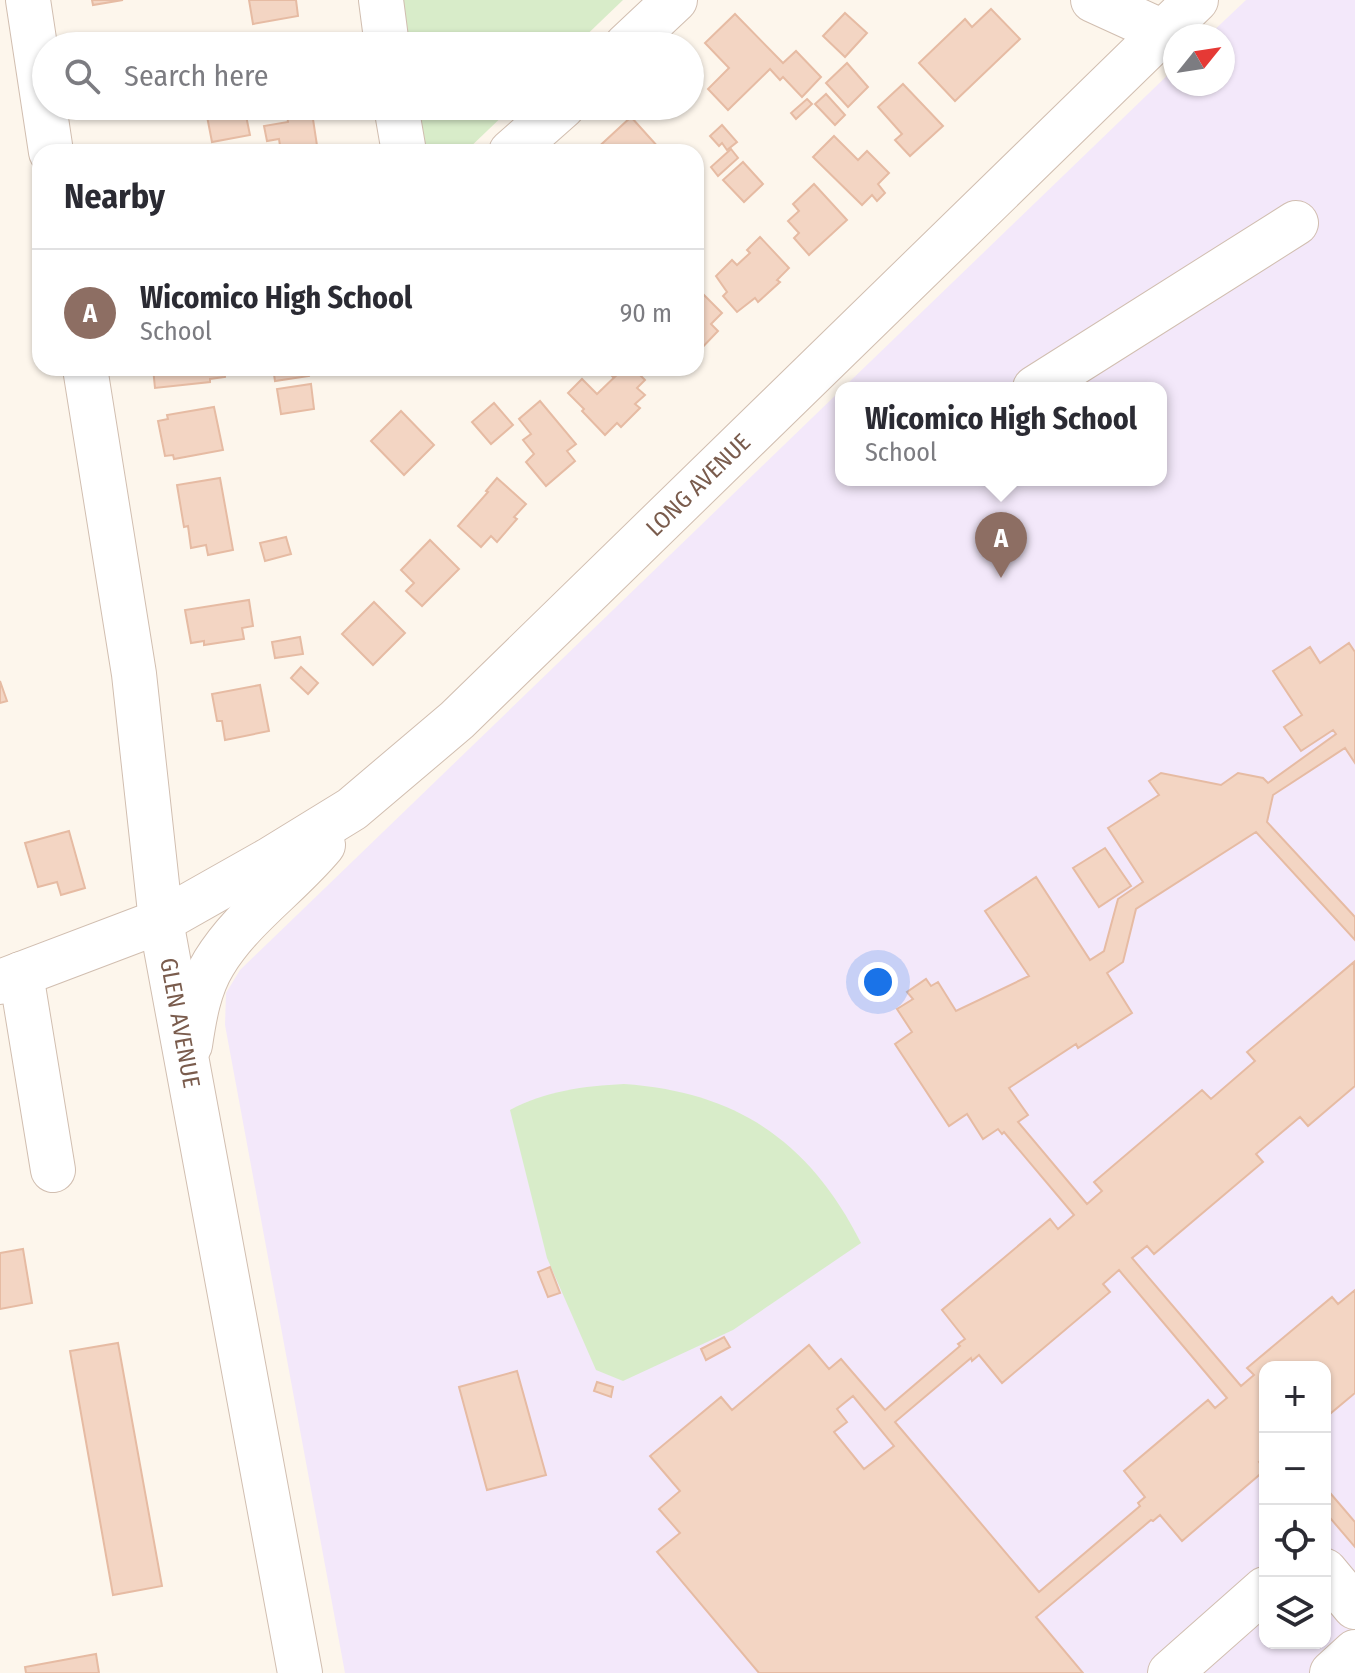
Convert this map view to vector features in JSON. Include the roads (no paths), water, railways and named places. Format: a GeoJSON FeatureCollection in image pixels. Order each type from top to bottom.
{"type":"FeatureCollection","features":[{"type":"Feature","properties":{"kind":"street"},"geometry":{"type":"LineString","coordinates":[[28,0],[33,32]]}},
{"type":"Feature","properties":{"kind":"street"},"geometry":{"type":"LineString","coordinates":[[381,0],[385,32]]}},
{"type":"Feature","properties":{"kind":"street"},"geometry":{"type":"LineString","coordinates":[[641,32],[675,0]]}},
{"type":"Feature","properties":{"kind":"street"},"geometry":{"type":"LineString","coordinates":[[1093,0],[1163,32]]}},
{"type":"Feature","properties":{"kind":"street","name":"LONG AVENUE"},"geometry":{"type":"LineString","coordinates":[[1171,24],[1196,0]]}},
{"type":"Feature","properties":{"kind":"street","name":"LONG AVENUE"},"geometry":{"type":"LineString","coordinates":[[11,978],[161,921],[352,809],[457,720],[1163,32]]}},
{"type":"Feature","properties":{"kind":"street"},"geometry":{"type":"LineString","coordinates":[[46,120],[50,144]]}},
{"type":"Feature","properties":{"kind":"street"},"geometry":{"type":"LineString","coordinates":[[398,120],[403,144]]}},
{"type":"Feature","properties":{"kind":"street"},"geometry":{"type":"LineString","coordinates":[[520,144],[547,120]]}},
{"type":"Feature","properties":{"kind":"street"},"geometry":{"type":"LineString","coordinates":[[1044,382],[1296,223]]}},
{"type":"Feature","properties":{"kind":"street","name":"GLEN AVENUE"},"geometry":{"type":"LineString","coordinates":[[86,376],[134,674],[161,921],[300,1673]]}},
{"type":"Feature","properties":{"kind":"street"},"geometry":{"type":"LineString","coordinates":[[187,1060],[196,1009],[212,965],[255,914],[314,855],[352,809]]}},
{"type":"Feature","properties":{"kind":"street"},"geometry":{"type":"LineString","coordinates":[[11,978],[53,1170]]}},
{"type":"Feature","properties":{"kind":"street"},"geometry":{"type":"LineString","coordinates":[[1330,1577],[1355,1607]]}},
{"type":"Feature","properties":{"kind":"street"},"geometry":{"type":"LineString","coordinates":[[1170,1673],[1259,1594]]}},
{"type":"Feature","properties":{"kind":"street"},"geometry":{"type":"LineString","coordinates":[[1332,1673],[1355,1652]]}},
{"type":"Feature","properties":{"kind":"place","name":"Wicomico High School"},"geometry":{"type":"Point","coordinates":[1001,578]}}]}
